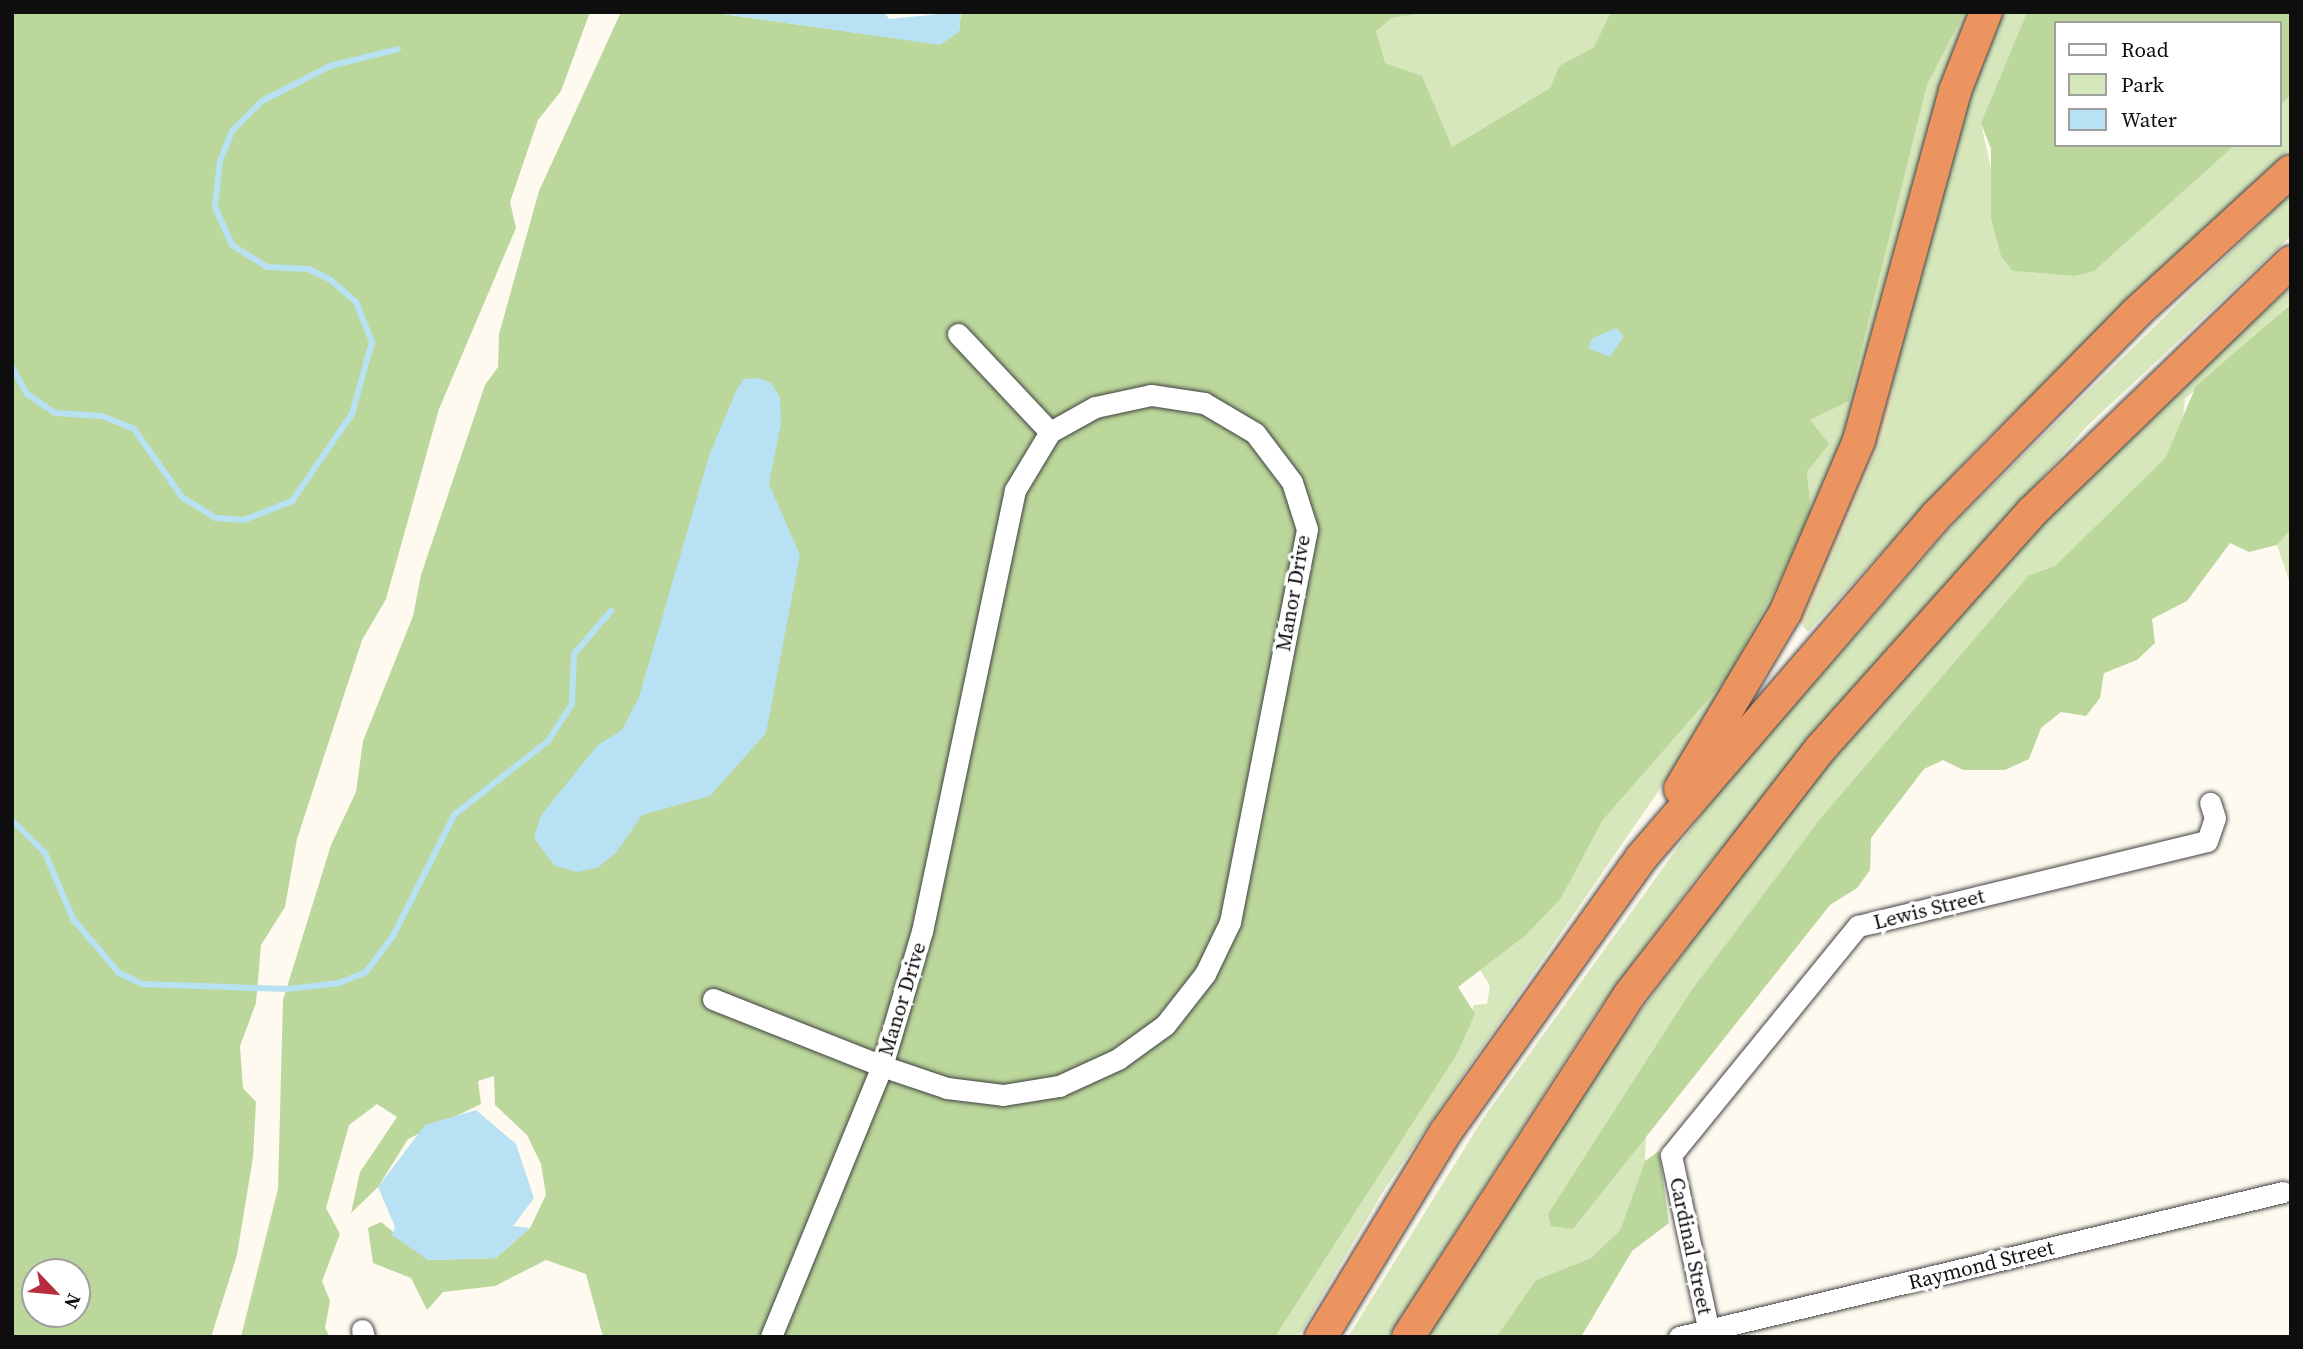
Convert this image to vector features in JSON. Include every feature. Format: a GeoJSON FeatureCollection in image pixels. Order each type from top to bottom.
{"type":"FeatureCollection","features":[{"type":"Feature","properties":{"kind":"highway"},"geometry":{"type":"LineString","coordinates":[[1321,1337],[1445,1133],[1641,858],[1785,613],[1859,440],[1955,91],[1986,12]]}},
{"type":"Feature","properties":{"kind":"highway"},"geometry":{"type":"LineString","coordinates":[[1641,858],[1936,517],[2136,313],[2291,171]]}},
{"type":"Feature","properties":{"kind":"highway"},"geometry":{"type":"LineString","coordinates":[[1409,1337],[1622,1006],[1821,748],[2032,512],[2291,261]]}},
{"type":"Feature","properties":{"kind":"street"},"geometry":{"type":"LineString","coordinates":[[958,334],[1050,432]]}},
{"type":"Feature","properties":{"kind":"street","name":"Manor Drive"},"geometry":{"type":"LineString","coordinates":[[771,1337],[882,1066],[922,931],[1015,490],[1050,432],[1095,407],[1151,395],[1204,403],[1255,433],[1292,482],[1307,529],[1230,922],[1205,974],[1165,1025],[1118,1059],[1059,1086],[1003,1095],[947,1088],[882,1066]]}},
{"type":"Feature","properties":{"kind":"street","name":"Lewis Street"},"geometry":{"type":"LineString","coordinates":[[1671,1155],[1858,926],[2207,841],[2215,818],[2210,803]]}},
{"type":"Feature","properties":{"kind":"street"},"geometry":{"type":"LineString","coordinates":[[713,999],[882,1066]]}},
{"type":"Feature","properties":{"kind":"street","name":"Cardinal Street"},"geometry":{"type":"LineString","coordinates":[[1671,1155],[1709,1334]]}},
{"type":"Feature","properties":{"kind":"street","name":"Raymond Street"},"geometry":{"type":"LineString","coordinates":[[1679,1337],[1709,1334],[2283,1192]]}},
{"type":"Feature","properties":{"kind":"green space"},"geometry":{"type":"Polygon","coordinates":[[[12,12],[590,12],[561,91],[538,120],[510,202],[516,228],[439,409],[386,599],[362,640],[297,839],[285,907],[261,945],[256,1003],[240,1046],[243,1088],[256,1102],[253,1157],[237,1255],[211,1337],[12,1337],[12,12]]]}},
{"type":"Feature","properties":{"kind":"green space"},"geometry":{"type":"Polygon","coordinates":[[[621,12],[709,12],[909,40],[959,32],[961,12],[1430,12],[1392,18],[1376,31],[1385,63],[1422,76],[1452,147],[1550,88],[1559,66],[1594,47],[1610,14],[1965,12],[1927,85],[1849,401],[1810,420],[1829,444],[1807,472],[1811,511],[1779,581],[1728,677],[1602,821],[1561,898],[1525,936],[1458,987],[1475,1014],[1456,1056],[1275,1337],[603,1337],[586,1274],[546,1260],[495,1286],[443,1292],[427,1310],[411,1278],[373,1263],[368,1228],[381,1222],[428,1260],[496,1258],[530,1228],[546,1195],[541,1164],[527,1135],[495,1105],[494,1076],[478,1081],[481,1104],[408,1139],[378,1187],[351,1213],[360,1172],[397,1117],[377,1104],[349,1125],[326,1208],[340,1234],[322,1281],[330,1301],[325,1328],[330,1337],[241,1337],[278,1189],[283,1000],[331,845],[356,792],[363,741],[413,616],[421,575],[485,385],[498,367],[499,334],[539,191],[621,12]]]}},
{"type":"Feature","properties":{"kind":"green space"},"geometry":{"type":"Polygon","coordinates":[[[1430,12],[1622,12],[1610,15],[1594,47],[1559,66],[1550,88],[1452,147],[1384,63],[1376,31],[1392,18],[1430,12]]]}},
{"type":"Feature","properties":{"kind":"green space"},"geometry":{"type":"Polygon","coordinates":[[[1965,12],[1975,12],[1880,335],[1800,561],[1684,754],[1384,1190],[1298,1337],[1275,1337],[1456,1056],[1474,1005],[1487,1004],[1490,986],[1480,970],[1525,936],[1602,821],[1728,677],[1779,581],[1811,511],[1807,472],[1828,444],[1809,420],[1849,401],[1927,85],[1965,12]]]}},
{"type":"Feature","properties":{"kind":"green space"},"geometry":{"type":"Polygon","coordinates":[[[1998,12],[2027,12],[1981,123],[2013,271],[2075,276],[2094,270],[2233,147],[2282,147],[2282,103],[2291,95],[2291,148],[1983,442],[1808,632],[1803,626],[1884,433],[1894,391],[1887,381],[1957,110],[1998,12]]]}},
{"type":"Feature","properties":{"kind":"green space"},"geometry":{"type":"Polygon","coordinates":[[[2027,12],[2291,12],[2291,95],[2282,103],[2282,21],[2054,21],[2054,147],[2233,147],[2094,271],[2075,276],[2013,271],[2001,256],[1991,218],[1991,149],[1981,123],[2027,12]]]}},
{"type":"Feature","properties":{"kind":"green space"},"geometry":{"type":"Polygon","coordinates":[[[2291,193],[2291,236],[2087,426],[1696,878],[1593,1017],[1388,1337],[1348,1337],[1482,1120],[1714,797],[1958,519],[2291,193]]]}},
{"type":"Feature","properties":{"kind":"green space"},"geometry":{"type":"Polygon","coordinates":[[[2291,287],[2291,303],[2185,399],[2182,426],[2166,457],[2055,566],[2029,575],[1819,820],[1693,988],[1573,1229],[1646,1136],[1645,1161],[1620,1230],[1591,1258],[1536,1280],[1496,1337],[1424,1337],[1577,1098],[1786,813],[2001,566],[2149,413],[2291,287]]]}},
{"type":"Feature","properties":{"kind":"green space"},"geometry":{"type":"Polygon","coordinates":[[[2291,304],[2291,529],[2277,545],[2249,552],[2230,543],[2187,601],[2152,619],[2155,643],[2137,660],[2104,673],[2100,698],[2086,716],[2061,712],[2041,728],[2029,759],[2005,770],[1963,770],[1943,760],[1924,769],[1871,838],[1870,870],[1857,888],[1830,905],[1573,1229],[1551,1226],[1548,1214],[1693,988],[1819,820],[2029,575],[2055,566],[2166,457],[2196,386],[2291,304]]]}},
{"type":"Feature","properties":{"kind":"green space"},"geometry":{"type":"Polygon","coordinates":[[[2291,529],[2291,586],[2277,545],[2291,529]]]}},
{"type":"Feature","properties":{"kind":"green space"},"geometry":{"type":"Polygon","coordinates":[[[1659,1151],[1669,1223],[1632,1251],[1581,1337],[1496,1337],[1536,1280],[1591,1258],[1620,1230],[1645,1161],[1659,1151]]]}},
{"type":"Feature","properties":{"kind":"sand"},"geometry":{"type":"Polygon","coordinates":[[[1887,381],[1894,391],[1884,433],[1803,626],[1798,620],[1887,381]]]}},
{"type":"Feature","properties":{"kind":"water"},"geometry":{"type":"Polygon","coordinates":[[[709,12],[884,12],[889,19],[961,12],[959,32],[940,45],[709,12]]]}},
{"type":"Feature","properties":{"kind":"water"},"geometry":{"type":"Polygon","coordinates":[[[1616,328],[1624,336],[1610,357],[1588,348],[1593,338],[1616,328]]]}},
{"type":"Feature","properties":{"kind":"water"},"geometry":{"type":"Polygon","coordinates":[[[758,378],[771,383],[780,397],[781,424],[769,484],[800,555],[766,733],[710,796],[642,815],[616,853],[597,868],[577,872],[555,866],[534,838],[541,815],[598,745],[622,730],[639,697],[710,453],[737,389],[744,379],[758,378]]]}},
{"type":"Feature","properties":{"kind":"water"},"geometry":{"type":"Polygon","coordinates":[[[476,1110],[516,1144],[534,1198],[513,1226],[530,1228],[496,1258],[428,1260],[392,1235],[395,1227],[378,1187],[425,1125],[476,1110]]]}},
{"type":"Feature","properties":{"kind":"waterway"},"geometry":{"type":"LineString","coordinates":[[12,367],[27,394],[55,413],[102,416],[134,429],[182,497],[216,518],[244,520],[292,501],[352,414],[372,342],[356,302],[331,280],[308,269],[267,267],[232,245],[215,207],[220,161],[232,131],[262,101],[330,66],[398,49]]}},
{"type":"Feature","properties":{"kind":"waterway"},"geometry":{"type":"LineString","coordinates":[[12,820],[45,853],[73,919],[119,973],[143,984],[288,989],[339,983],[366,972],[393,936],[454,815],[548,741],[572,704],[574,654],[611,611]]}}]}
